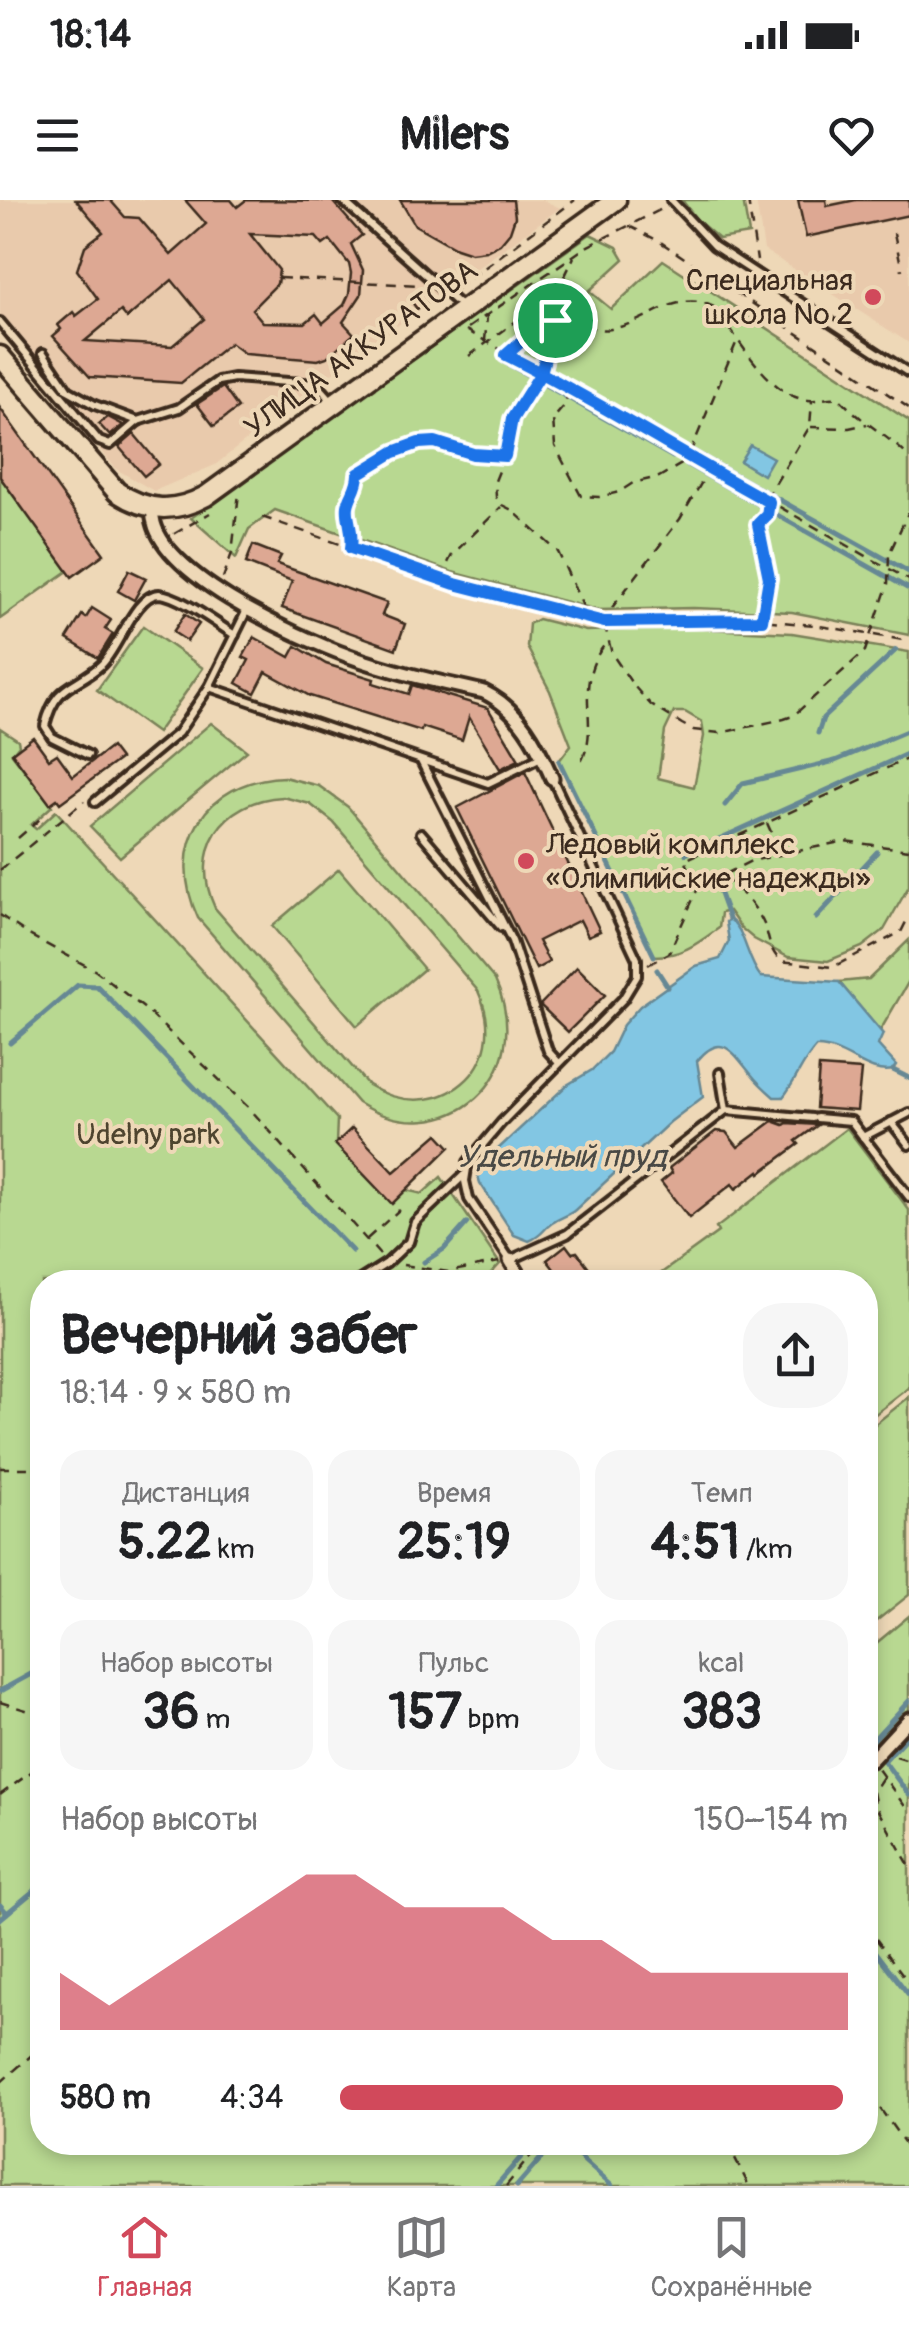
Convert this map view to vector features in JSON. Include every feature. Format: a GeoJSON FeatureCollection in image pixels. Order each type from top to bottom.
{"type":"FeatureCollection","features":[{"type":"Feature","properties":{"kind":"street","name":"УЛИЦА АККУРАТОВА"},"geometry":{"type":"LineString","coordinates":[[0,356],[107,484],[128,500],[154,508],[180,508],[206,496],[616,200]]}},
{"type":"Feature","properties":{"kind":"street"},"geometry":{"type":"LineString","coordinates":[[154,508],[154,527],[170,550],[192,571],[248,609],[350,656],[484,692],[500,700],[514,712],[552,778]]}},
{"type":"Feature","properties":{"kind":"street"},"geometry":{"type":"LineString","coordinates":[[510,1260],[516,1270]]}},
{"type":"Feature","properties":{"kind":"street"},"geometry":{"type":"LineString","coordinates":[[878,1747],[909,1719]]}},
{"type":"Feature","properties":{"kind":"lane"},"geometry":{"type":"LineString","coordinates":[[342,200],[464,308]]}},
{"type":"Feature","properties":{"kind":"lane"},"geometry":{"type":"LineString","coordinates":[[670,203],[714,246],[909,373]]}},
{"type":"Feature","properties":{"kind":"lane"},"geometry":{"type":"LineString","coordinates":[[0,322],[99,441],[110,445],[138,420],[179,408],[218,380],[316,384],[334,403]]}},
{"type":"Feature","properties":{"kind":"lane"},"geometry":{"type":"LineString","coordinates":[[43,353],[68,390],[94,405],[138,420]]}},
{"type":"Feature","properties":{"kind":"lane"},"geometry":{"type":"LineString","coordinates":[[88,754],[52,737],[45,726],[48,711],[69,684],[102,665],[140,606],[151,596],[174,598],[235,635]]}},
{"type":"Feature","properties":{"kind":"lane"},"geometry":{"type":"LineString","coordinates":[[96,802],[178,733],[209,687],[248,609]]}},
{"type":"Feature","properties":{"kind":"lane"},"geometry":{"type":"LineString","coordinates":[[209,687],[488,783],[542,756]]}},
{"type":"Feature","properties":{"kind":"lane"},"geometry":{"type":"LineString","coordinates":[[421,760],[510,938],[548,1051],[560,1063]]}},
{"type":"Feature","properties":{"kind":"lane"},"geometry":{"type":"LineString","coordinates":[[552,778],[637,958],[639,971],[623,998],[470,1156],[465,1174],[469,1199],[510,1260],[567,1234],[726,1110],[851,1122],[909,1197]]}},
{"type":"Feature","properties":{"kind":"lane"},"geometry":{"type":"LineString","coordinates":[[421,833],[510,938]]}},
{"type":"Feature","properties":{"kind":"lane"},"geometry":{"type":"LineString","coordinates":[[720,1073],[726,1110]]}},
{"type":"Feature","properties":{"kind":"lane"},"geometry":{"type":"LineString","coordinates":[[863,1137],[909,1113]]}},
{"type":"Feature","properties":{"kind":"lane"},"geometry":{"type":"LineString","coordinates":[[891,1122],[909,1144]]}},
{"type":"Feature","properties":{"kind":"lane"},"geometry":{"type":"LineString","coordinates":[[376,1270],[409,1242],[415,1222],[465,1174]]}},
{"type":"Feature","properties":{"kind":"path"},"geometry":{"type":"LineString","coordinates":[[449,294],[575,200]]}},
{"type":"Feature","properties":{"kind":"path"},"geometry":{"type":"LineString","coordinates":[[748,200],[758,267]]}},
{"type":"Feature","properties":{"kind":"path"},"geometry":{"type":"LineString","coordinates":[[586,248],[670,203]]}},
{"type":"Feature","properties":{"kind":"path"},"geometry":{"type":"LineString","coordinates":[[628,225],[659,241],[909,408]]}},
{"type":"Feature","properties":{"kind":"path"},"geometry":{"type":"LineString","coordinates":[[894,233],[902,270]]}},
{"type":"Feature","properties":{"kind":"path"},"geometry":{"type":"LineString","coordinates":[[516,255],[524,238]]}},
{"type":"Feature","properties":{"kind":"path"},"geometry":{"type":"LineString","coordinates":[[468,356],[538,311],[563,280],[574,256]]}},
{"type":"Feature","properties":{"kind":"path"},"geometry":{"type":"LineString","coordinates":[[279,278],[417,285]]}},
{"type":"Feature","properties":{"kind":"path"},"geometry":{"type":"LineString","coordinates":[[536,282],[550,298]]}},
{"type":"Feature","properties":{"kind":"path"},"geometry":{"type":"LineString","coordinates":[[506,355],[540,325],[555,320],[611,330],[648,318],[679,301],[704,301],[714,306],[758,369],[776,383],[802,399],[839,398],[909,457]]}},
{"type":"Feature","properties":{"kind":"path"},"geometry":{"type":"LineString","coordinates":[[485,343],[487,316]]}},
{"type":"Feature","properties":{"kind":"path"},"geometry":{"type":"LineString","coordinates":[[555,320],[541,373],[512,419],[505,456],[495,481],[496,496],[502,506],[512,510],[558,552],[588,617]]}},
{"type":"Feature","properties":{"kind":"path"},"geometry":{"type":"LineString","coordinates":[[466,330],[909,580]]}},
{"type":"Feature","properties":{"kind":"path"},"geometry":{"type":"LineString","coordinates":[[569,389],[564,406],[554,419],[555,446],[581,496],[620,492],[633,483],[659,477],[691,457],[738,340]]}},
{"type":"Feature","properties":{"kind":"path"},"geometry":{"type":"LineString","coordinates":[[762,620],[769,578],[758,524],[767,515],[767,501],[810,427],[812,401]]}},
{"type":"Feature","properties":{"kind":"path"},"geometry":{"type":"LineString","coordinates":[[810,427],[849,428],[870,423]]}},
{"type":"Feature","properties":{"kind":"path"},"geometry":{"type":"LineString","coordinates":[[351,548],[354,532],[348,507],[359,482],[358,474],[378,460],[419,443],[435,442],[473,454],[505,456]]}},
{"type":"Feature","properties":{"kind":"path"},"geometry":{"type":"LineString","coordinates":[[602,622],[680,519],[710,468]]}},
{"type":"Feature","properties":{"kind":"path"},"geometry":{"type":"LineString","coordinates":[[223,578],[232,553],[240,491]]}},
{"type":"Feature","properties":{"kind":"path"},"geometry":{"type":"LineString","coordinates":[[440,579],[452,554],[502,506]]}},
{"type":"Feature","properties":{"kind":"path"},"geometry":{"type":"LineString","coordinates":[[602,622],[607,642],[633,685],[651,704],[693,730],[720,733],[793,716],[865,651],[888,584],[889,554],[909,510]]}},
{"type":"Feature","properties":{"kind":"path"},"geometry":{"type":"LineString","coordinates":[[262,516],[440,579],[602,622],[762,620],[909,641]]}},
{"type":"Feature","properties":{"kind":"path"},"geometry":{"type":"LineString","coordinates":[[582,760],[588,742],[585,689],[597,656],[607,642]]}},
{"type":"Feature","properties":{"kind":"path"},"geometry":{"type":"LineString","coordinates":[[698,888],[685,860],[909,758]]}},
{"type":"Feature","properties":{"kind":"path"},"geometry":{"type":"LineString","coordinates":[[0,870],[84,801],[96,802]]}},
{"type":"Feature","properties":{"kind":"path"},"geometry":{"type":"LineString","coordinates":[[18,838],[40,819]]}},
{"type":"Feature","properties":{"kind":"path"},"geometry":{"type":"LineString","coordinates":[[767,821],[781,853]]}},
{"type":"Feature","properties":{"kind":"path"},"geometry":{"type":"LineString","coordinates":[[639,971],[669,953],[698,888],[750,861],[845,841],[909,850]]}},
{"type":"Feature","properties":{"kind":"path"},"geometry":{"type":"LineString","coordinates":[[722,876],[740,888],[767,930],[768,946],[780,961],[832,966],[901,932],[909,916]]}},
{"type":"Feature","properties":{"kind":"path"},"geometry":{"type":"LineString","coordinates":[[0,915],[96,971],[144,1008],[250,1110],[394,1270]]}},
{"type":"Feature","properties":{"kind":"path"},"geometry":{"type":"LineString","coordinates":[[367,1239],[399,1210]]}},
{"type":"Feature","properties":{"kind":"path"},"geometry":{"type":"LineString","coordinates":[[458,1270],[510,1260]]}},
{"type":"Feature","properties":{"kind":"path"},"geometry":{"type":"LineString","coordinates":[[387,1263],[434,1270]]}},
{"type":"Feature","properties":{"kind":"path"},"geometry":{"type":"LineString","coordinates":[[0,1468],[30,1468]]}},
{"type":"Feature","properties":{"kind":"path"},"geometry":{"type":"LineString","coordinates":[[0,1702],[30,1711]]}},
{"type":"Feature","properties":{"kind":"path"},"geometry":{"type":"LineString","coordinates":[[878,1769],[909,1812]]}},
{"type":"Feature","properties":{"kind":"path"},"geometry":{"type":"LineString","coordinates":[[0,1795],[30,1773]]}},
{"type":"Feature","properties":{"kind":"path"},"geometry":{"type":"LineString","coordinates":[[878,1784],[883,1776]]}},
{"type":"Feature","properties":{"kind":"path"},"geometry":{"type":"LineString","coordinates":[[878,1811],[909,1865]]}},
{"type":"Feature","properties":{"kind":"path"},"geometry":{"type":"LineString","coordinates":[[878,1941],[909,1983]]}},
{"type":"Feature","properties":{"kind":"path"},"geometry":{"type":"LineString","coordinates":[[0,2083],[30,2057]]}},
{"type":"Feature","properties":{"kind":"path"},"geometry":{"type":"LineString","coordinates":[[878,2104],[909,2149]]}},
{"type":"Feature","properties":{"kind":"path"},"geometry":{"type":"LineString","coordinates":[[506,2186],[531,2155]]}},
{"type":"Feature","properties":{"kind":"path"},"geometry":{"type":"LineString","coordinates":[[734,2155],[749,2186]]}},
{"type":"Feature","properties":{"kind":"shaded area"},"geometry":{"type":"Polygon","coordinates":[[[0,200],[543,200],[560,208],[317,384],[215,465],[154,491],[116,469],[0,329],[0,200]]]}},
{"type":"Feature","properties":{"kind":"shaded area","name":"Специальная школа № 2"},"geometry":{"type":"Polygon","coordinates":[[[756,200],[909,200],[909,343],[764,250],[756,200]]]}},
{"type":"Feature","properties":{"kind":"green space"},"geometry":{"type":"Polygon","coordinates":[[[682,200],[743,200],[749,234],[719,239],[682,200]]]}},
{"type":"Feature","properties":{"kind":"green space"},"geometry":{"type":"Polygon","coordinates":[[[590,234],[617,247],[624,259],[589,291],[611,309],[663,260],[909,421],[909,635],[792,612],[598,610],[452,572],[275,510],[249,529],[236,558],[191,518],[590,234]]]}},
{"type":"Feature","properties":{"kind":"green space"},"geometry":{"type":"Polygon","coordinates":[[[0,477],[68,571],[0,619],[0,477]]]}},
{"type":"Feature","properties":{"kind":"green space"},"geometry":{"type":"Polygon","coordinates":[[[538,619],[586,631],[687,628],[792,633],[909,652],[909,886],[884,930],[862,947],[828,961],[788,957],[754,939],[729,911],[721,913],[719,928],[696,944],[673,954],[654,956],[559,761],[571,745],[527,647],[529,624],[538,619]],[[674,712],[665,731],[658,778],[694,787],[704,736],[702,722],[685,712],[674,712]]]}},
{"type":"Feature","properties":{"kind":"green space"},"geometry":{"type":"Polygon","coordinates":[[[143,626],[203,668],[157,733],[97,690],[143,626]]]}},
{"type":"Feature","properties":{"kind":"green space"},"geometry":{"type":"Polygon","coordinates":[[[211,723],[247,751],[120,857],[90,826],[211,723]]]}},
{"type":"Feature","properties":{"kind":"green space","name":"Udelny park"},"geometry":{"type":"Polygon","coordinates":[[[0,728],[18,740],[12,754],[52,806],[31,825],[36,829],[56,811],[337,1119],[336,1144],[392,1203],[406,1190],[422,1194],[441,1177],[500,1264],[494,1270],[30,1270],[30,2155],[878,2155],[878,1642],[909,1616],[909,2186],[0,2186],[0,728]]]}},
{"type":"Feature","properties":{"kind":"green space"},"geometry":{"type":"Polygon","coordinates":[[[284,777],[319,786],[348,807],[495,980],[505,1015],[505,1047],[494,1075],[476,1098],[452,1113],[423,1120],[391,1117],[358,1103],[198,918],[186,866],[190,843],[213,804],[256,781],[284,777]],[[283,797],[261,800],[227,818],[216,832],[206,867],[215,908],[368,1085],[394,1097],[420,1100],[443,1095],[463,1083],[477,1066],[486,1044],[486,1019],[478,991],[333,822],[310,804],[283,797]]]}},
{"type":"Feature","properties":{"kind":"green space"},"geometry":{"type":"Polygon","coordinates":[[[339,869],[424,969],[357,1026],[272,926],[339,869]]]}},
{"type":"Feature","properties":{"kind":"green space"},"geometry":{"type":"Polygon","coordinates":[[[909,940],[909,981],[880,1031],[839,982],[869,979],[909,940]]]}},
{"type":"Feature","properties":{"kind":"green space"},"geometry":{"type":"Polygon","coordinates":[[[847,1128],[909,1210],[909,1388],[878,1412],[878,1270],[666,1270],[718,1232],[716,1228],[847,1128]]]}},
{"type":"Feature","properties":{"kind":"green space"},"geometry":{"type":"Polygon","coordinates":[[[909,1397],[909,1595],[878,1620],[878,1422],[909,1397]]]}},
{"type":"Feature","properties":{"kind":"water"},"geometry":{"type":"Polygon","coordinates":[[[750,445],[773,458],[763,475],[740,461],[750,445]]]}},
{"type":"Feature","properties":{"kind":"water","name":"Удельный пруд"},"geometry":{"type":"Polygon","coordinates":[[[729,919],[739,929],[761,977],[839,982],[883,1034],[878,1045],[896,1065],[893,1070],[874,1069],[836,1051],[816,1047],[783,1097],[774,1097],[733,1052],[713,1047],[697,1061],[703,1097],[572,1212],[529,1241],[514,1235],[480,1183],[478,1176],[484,1162],[567,1085],[592,1070],[610,1052],[623,1025],[640,1006],[696,966],[720,959],[729,941],[729,919]]]}},
{"type":"Feature","properties":{"kind":"building"},"geometry":{"type":"Polygon","coordinates":[[[76,200],[110,200],[125,217],[139,218],[171,255],[206,224],[185,200],[231,200],[237,207],[246,200],[332,201],[362,235],[351,244],[363,270],[361,295],[343,322],[354,334],[318,360],[245,354],[230,343],[181,383],[90,377],[53,336],[61,329],[58,325],[73,312],[76,316],[98,299],[77,270],[85,246],[103,232],[76,200]],[[250,234],[279,270],[277,284],[252,309],[263,322],[305,323],[316,314],[323,323],[344,305],[351,273],[349,264],[330,240],[323,245],[316,237],[250,234]],[[172,280],[127,318],[121,311],[85,341],[172,346],[204,319],[172,280]]]}},
{"type":"Feature","properties":{"kind":"building"},"geometry":{"type":"Polygon","coordinates":[[[400,200],[513,200],[515,217],[500,244],[471,253],[415,225],[400,200]]]}},
{"type":"Feature","properties":{"kind":"building"},"geometry":{"type":"Polygon","coordinates":[[[798,200],[826,200],[827,206],[856,200],[909,200],[909,215],[806,237],[798,200]]]}},
{"type":"Feature","properties":{"kind":"building"},"geometry":{"type":"Polygon","coordinates":[[[422,289],[430,300],[417,309],[409,298],[422,289]]]}},
{"type":"Feature","properties":{"kind":"building"},"geometry":{"type":"Polygon","coordinates":[[[223,387],[238,408],[214,426],[197,404],[223,387]]]}},
{"type":"Feature","properties":{"kind":"building"},"geometry":{"type":"Polygon","coordinates":[[[0,408],[104,554],[72,577],[0,477],[0,408]]]}},
{"type":"Feature","properties":{"kind":"building"},"geometry":{"type":"Polygon","coordinates":[[[108,417],[123,425],[110,436],[99,424],[108,417]]]}},
{"type":"Feature","properties":{"kind":"building"},"geometry":{"type":"Polygon","coordinates":[[[134,434],[159,464],[144,476],[119,447],[134,434]]]}},
{"type":"Feature","properties":{"kind":"building"},"geometry":{"type":"Polygon","coordinates":[[[253,545],[281,556],[277,564],[387,603],[382,615],[405,624],[396,649],[282,608],[292,581],[246,563],[253,545]]]}},
{"type":"Feature","properties":{"kind":"building"},"geometry":{"type":"Polygon","coordinates":[[[129,570],[146,578],[134,600],[118,591],[129,570]]]}},
{"type":"Feature","properties":{"kind":"building"},"geometry":{"type":"Polygon","coordinates":[[[92,608],[111,620],[105,629],[113,634],[98,658],[67,639],[82,615],[86,618],[92,608]]]}},
{"type":"Feature","properties":{"kind":"building"},"geometry":{"type":"Polygon","coordinates":[[[185,614],[199,624],[187,641],[173,632],[185,614]]]}},
{"type":"Feature","properties":{"kind":"building"},"geometry":{"type":"Polygon","coordinates":[[[254,637],[290,657],[296,646],[326,664],[409,694],[412,685],[488,708],[519,760],[500,769],[469,717],[462,740],[310,696],[266,672],[255,693],[237,683],[249,660],[243,657],[254,637]]]}},
{"type":"Feature","properties":{"kind":"building"},"geometry":{"type":"Polygon","coordinates":[[[33,737],[49,759],[57,754],[73,776],[111,747],[120,759],[60,803],[57,799],[50,804],[12,753],[33,737]]]}},
{"type":"Feature","properties":{"kind":"building","name":"Ледовый комплекс «Олимпийские надежды»"},"geometry":{"type":"Polygon","coordinates":[[[525,772],[600,931],[588,936],[580,920],[538,941],[549,962],[536,969],[457,808],[525,772]]]}},
{"type":"Feature","properties":{"kind":"building"},"geometry":{"type":"Polygon","coordinates":[[[577,967],[605,995],[568,1032],[540,1005],[577,967]]]}},
{"type":"Feature","properties":{"kind":"building"},"geometry":{"type":"Polygon","coordinates":[[[819,1067],[861,1070],[857,1111],[816,1108],[819,1067]]]}},
{"type":"Feature","properties":{"kind":"building"},"geometry":{"type":"Polygon","coordinates":[[[773,1121],[784,1125],[818,1125],[760,1173],[736,1189],[732,1184],[689,1218],[661,1182],[672,1173],[669,1168],[716,1131],[726,1132],[738,1147],[773,1121]]]}},
{"type":"Feature","properties":{"kind":"building"},"geometry":{"type":"Polygon","coordinates":[[[352,1128],[394,1172],[438,1134],[450,1147],[392,1204],[335,1144],[352,1128]]]}},
{"type":"Feature","properties":{"kind":"building"},"geometry":{"type":"Polygon","coordinates":[[[566,1245],[591,1270],[555,1270],[547,1260],[566,1245]]]}},
{"type":"Feature","properties":{"kind":"waterway"},"geometry":{"type":"LineString","coordinates":[[517,353],[675,441]]}},
{"type":"Feature","properties":{"kind":"waterway"},"geometry":{"type":"LineString","coordinates":[[503,361],[673,457]]}},
{"type":"Feature","properties":{"kind":"waterway"},"geometry":{"type":"LineString","coordinates":[[692,451],[909,572]]}},
{"type":"Feature","properties":{"kind":"waterway"},"geometry":{"type":"LineString","coordinates":[[688,465],[909,589]]}},
{"type":"Feature","properties":{"kind":"waterway"},"geometry":{"type":"LineString","coordinates":[[818,733],[823,718],[896,650]]}},
{"type":"Feature","properties":{"kind":"waterway"},"geometry":{"type":"LineString","coordinates":[[725,805],[743,783],[835,761],[909,730]]}},
{"type":"Feature","properties":{"kind":"waterway"},"geometry":{"type":"LineString","coordinates":[[686,854],[909,753]]}},
{"type":"Feature","properties":{"kind":"waterway"},"geometry":{"type":"LineString","coordinates":[[559,761],[654,956]]}},
{"type":"Feature","properties":{"kind":"waterway"},"geometry":{"type":"LineString","coordinates":[[816,918],[877,852]]}},
{"type":"Feature","properties":{"kind":"waterway"},"geometry":{"type":"LineString","coordinates":[[720,894],[729,919]]}},
{"type":"Feature","properties":{"kind":"waterway"},"geometry":{"type":"LineString","coordinates":[[657,970],[668,987]]}},
{"type":"Feature","properties":{"kind":"waterway"},"geometry":{"type":"LineString","coordinates":[[10,1043],[78,985],[97,986],[352,1251]]}},
{"type":"Feature","properties":{"kind":"waterway"},"geometry":{"type":"LineString","coordinates":[[893,1070],[909,1078]]}},
{"type":"Feature","properties":{"kind":"waterway"},"geometry":{"type":"LineString","coordinates":[[424,1262],[444,1249],[467,1223]]}},
{"type":"Feature","properties":{"kind":"waterway"},"geometry":{"type":"LineString","coordinates":[[0,1691],[30,1675]]}},
{"type":"Feature","properties":{"kind":"waterway"},"geometry":{"type":"LineString","coordinates":[[878,1735],[909,1701]]}},
{"type":"Feature","properties":{"kind":"waterway"},"geometry":{"type":"LineString","coordinates":[[909,1734],[884,1761],[909,1795]]}},
{"type":"Feature","properties":{"kind":"waterway"},"geometry":{"type":"LineString","coordinates":[[0,1919],[30,1894]]}},
{"type":"Feature","properties":{"kind":"waterway"},"geometry":{"type":"LineString","coordinates":[[0,1905],[7,1913]]}},
{"type":"Feature","properties":{"kind":"waterway"},"geometry":{"type":"LineString","coordinates":[[878,1955],[909,1995]]}},
{"type":"Feature","properties":{"kind":"waterway"},"geometry":{"type":"LineString","coordinates":[[496,2186],[523,2155]]}},
{"type":"Feature","properties":{"kind":"waterway"},"geometry":{"type":"LineString","coordinates":[[517,2186],[544,2155]]}},
{"type":"Feature","properties":{"kind":"waterway"},"geometry":{"type":"LineString","coordinates":[[577,2155],[612,2186]]}},
{"type":"Feature","properties":{"kind":"place","name":"Специальная школа № 2"},"geometry":{"type":"Point","coordinates":[873,297]}},
{"type":"Feature","properties":{"kind":"place","name":"Ледовый комплекс «Олимпийские надежды»"},"geometry":{"type":"Point","coordinates":[526,861]}},
{"type":"Feature","properties":{"kind":"route"},"geometry":{"type":"LineString","coordinates":[[555,320],[540,325],[506,355],[541,373],[769,502],[767,515],[758,524],[769,578],[762,620],[604,622],[455,584],[351,548],[354,532],[348,507],[359,482],[358,474],[378,460],[419,443],[435,442],[473,454],[505,456],[512,419],[541,373],[555,320]]}}]}
